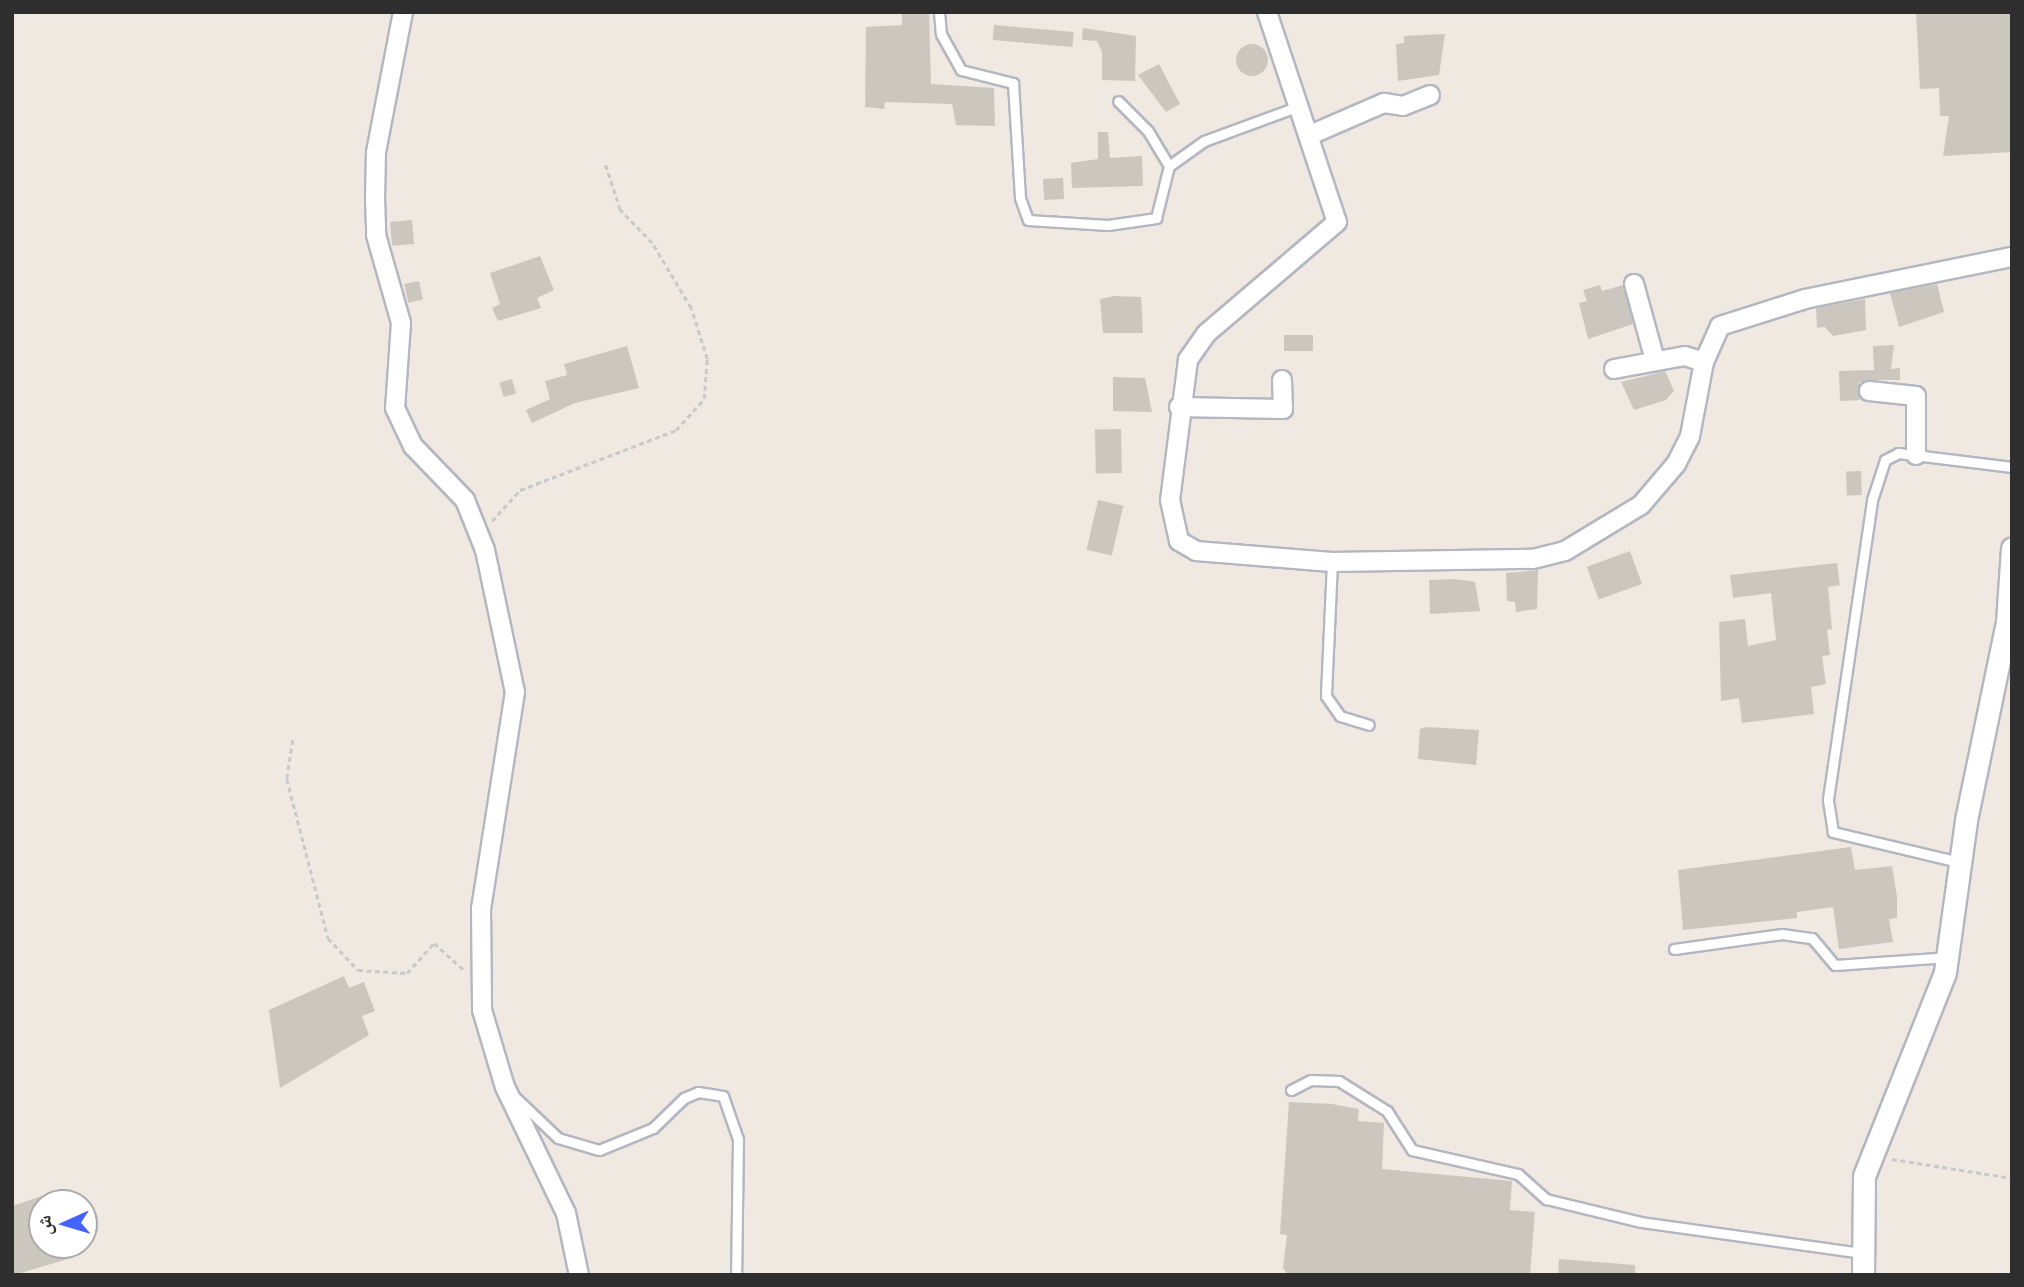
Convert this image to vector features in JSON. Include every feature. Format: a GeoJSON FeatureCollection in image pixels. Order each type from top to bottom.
{"type":"FeatureCollection","features":[{"type":"Feature","properties":{"kind":"street"},"geometry":{"type":"LineString","coordinates":[[403,12],[376,152],[375,198],[376,235],[401,323],[395,408],[413,446],[465,500],[476,528],[515,692],[481,908],[479,984],[505,1087],[566,1213],[579,1275]]}},
{"type":"Feature","properties":{"kind":"street"},"geometry":{"type":"LineString","coordinates":[[1267,12],[1337,222],[1206,334],[1188,360],[1179,407],[1170,500],[1179,541],[1217,557],[1332,562],[1533,559],[1597,535],[1641,505],[1676,464],[1690,436],[1704,362],[1720,326],[1745,315],[2012,257]]}},
{"type":"Feature","properties":{"kind":"street"},"geometry":{"type":"LineString","coordinates":[[1310,135],[1384,103],[1403,106],[1430,95]]}},
{"type":"Feature","properties":{"kind":"street"},"geometry":{"type":"LineString","coordinates":[[1634,285],[1655,359]]}},
{"type":"Feature","properties":{"kind":"street"},"geometry":{"type":"LineString","coordinates":[[1614,369],[1655,359],[1685,356],[1704,362]]}},
{"type":"Feature","properties":{"kind":"street"},"geometry":{"type":"LineString","coordinates":[[1179,407],[1283,409],[1282,380]]}},
{"type":"Feature","properties":{"kind":"street"},"geometry":{"type":"LineString","coordinates":[[1869,391],[1916,396],[1916,455]]}},
{"type":"Feature","properties":{"kind":"street"},"geometry":{"type":"LineString","coordinates":[[1863,1275],[1860,1202],[1871,1155],[1927,1026],[1948,957],[1959,862],[2011,584],[2012,548]]}},
{"type":"Feature","properties":{"kind":"lane"},"geometry":{"type":"LineString","coordinates":[[939,12],[950,56],[961,70],[1013,83],[1020,198],[1028,219],[1108,225],[1156,218],[1169,166],[1204,141],[1299,106]]}},
{"type":"Feature","properties":{"kind":"lane"},"geometry":{"type":"LineString","coordinates":[[1118,101],[1148,131],[1169,166]]}},
{"type":"Feature","properties":{"kind":"lane"},"geometry":{"type":"LineString","coordinates":[[1959,862],[1852,840],[1833,832],[1828,822],[1872,500],[1885,460],[1916,455],[2012,467]]}},
{"type":"Feature","properties":{"kind":"lane"},"geometry":{"type":"LineString","coordinates":[[1332,562],[1326,696],[1340,716],[1369,725]]}},
{"type":"Feature","properties":{"kind":"lane"},"geometry":{"type":"LineString","coordinates":[[1674,949],[1782,934],[1812,939],[1835,965],[1948,957]]}},
{"type":"Feature","properties":{"kind":"lane"},"geometry":{"type":"LineString","coordinates":[[1291,1090],[1311,1080],[1339,1081],[1387,1111],[1412,1150],[1518,1174],[1546,1199],[1641,1222],[1862,1253]]}},
{"type":"Feature","properties":{"kind":"lane"},"geometry":{"type":"LineString","coordinates":[[505,1087],[558,1138],[599,1150],[653,1128],[691,1095],[723,1096],[738,1139],[736,1275]]}},
{"type":"Feature","properties":{"kind":"path"},"geometry":{"type":"LineString","coordinates":[[476,528],[502,516],[520,490],[676,430],[704,399],[707,359],[691,308],[652,243],[620,210],[605,164]]}},
{"type":"Feature","properties":{"kind":"path"},"geometry":{"type":"LineString","coordinates":[[293,740],[287,779],[328,938],[358,970],[382,973],[407,973],[433,943],[479,984]]}},
{"type":"Feature","properties":{"kind":"path"},"geometry":{"type":"LineString","coordinates":[[1871,1155],[2012,1178]]}},
{"type":"Feature","properties":{"kind":"building"},"geometry":{"type":"Polygon","coordinates":[[[902,12],[929,12],[931,84],[994,88],[995,126],[956,125],[952,104],[885,102],[884,109],[865,107],[866,27],[902,25],[902,12]]]}},
{"type":"Feature","properties":{"kind":"building"},"geometry":{"type":"Polygon","coordinates":[[[1916,12],[2012,12],[2012,152],[1943,156],[1949,116],[1940,116],[1939,88],[1920,89],[1916,12]]]}},
{"type":"Feature","properties":{"kind":"building"},"geometry":{"type":"Polygon","coordinates":[[[994,25],[1074,32],[1072,47],[993,40],[994,25]]]}},
{"type":"Feature","properties":{"kind":"building"},"geometry":{"type":"Polygon","coordinates":[[[1083,28],[1136,36],[1135,81],[1102,80],[1102,52],[1097,41],[1082,40],[1083,28]]]}},
{"type":"Feature","properties":{"kind":"building"},"geometry":{"type":"Polygon","coordinates":[[[1445,34],[1439,75],[1398,81],[1396,44],[1404,43],[1404,36],[1445,34]]]}},
{"type":"Feature","properties":{"kind":"building"},"geometry":{"type":"Polygon","coordinates":[[[1252,44],[1263,49],[1268,60],[1263,71],[1252,76],[1241,71],[1236,60],[1241,49],[1252,44]]]}},
{"type":"Feature","properties":{"kind":"building"},"geometry":{"type":"Polygon","coordinates":[[[1159,64],[1180,104],[1166,112],[1138,75],[1159,64]]]}},
{"type":"Feature","properties":{"kind":"building"},"geometry":{"type":"Polygon","coordinates":[[[1098,132],[1108,132],[1110,158],[1142,156],[1143,186],[1072,188],[1071,163],[1098,159],[1098,132]]]}},
{"type":"Feature","properties":{"kind":"building"},"geometry":{"type":"Polygon","coordinates":[[[1063,178],[1064,199],[1044,200],[1043,179],[1063,178]]]}},
{"type":"Feature","properties":{"kind":"building"},"geometry":{"type":"Polygon","coordinates":[[[412,220],[414,244],[392,246],[390,222],[412,220]]]}},
{"type":"Feature","properties":{"kind":"building"},"geometry":{"type":"Polygon","coordinates":[[[540,256],[554,290],[537,298],[541,308],[498,321],[492,308],[500,304],[490,273],[540,256]]]}},
{"type":"Feature","properties":{"kind":"building"},"geometry":{"type":"Polygon","coordinates":[[[419,281],[423,300],[408,303],[404,284],[419,281]]]}},
{"type":"Feature","properties":{"kind":"building"},"geometry":{"type":"Polygon","coordinates":[[[1937,284],[1944,312],[1899,327],[1890,293],[1937,284]]]}},
{"type":"Feature","properties":{"kind":"building"},"geometry":{"type":"Polygon","coordinates":[[[1600,285],[1602,291],[1623,285],[1633,324],[1588,339],[1579,303],[1587,301],[1583,290],[1600,285]]]}},
{"type":"Feature","properties":{"kind":"building"},"geometry":{"type":"Polygon","coordinates":[[[1114,296],[1141,297],[1143,333],[1103,333],[1100,299],[1114,296]]]}},
{"type":"Feature","properties":{"kind":"building"},"geometry":{"type":"Polygon","coordinates":[[[1865,299],[1866,330],[1833,336],[1825,327],[1817,328],[1816,308],[1865,299]]]}},
{"type":"Feature","properties":{"kind":"building"},"geometry":{"type":"Polygon","coordinates":[[[1284,335],[1313,335],[1313,351],[1284,351],[1284,335]]]}},
{"type":"Feature","properties":{"kind":"building"},"geometry":{"type":"Polygon","coordinates":[[[1894,345],[1891,369],[1900,368],[1900,380],[1865,380],[1859,383],[1860,400],[1840,401],[1839,371],[1874,370],[1873,346],[1894,345]]]}},
{"type":"Feature","properties":{"kind":"building"},"geometry":{"type":"Polygon","coordinates":[[[627,346],[639,388],[575,403],[532,423],[526,410],[550,399],[545,381],[567,375],[564,364],[627,346]]]}},
{"type":"Feature","properties":{"kind":"building"},"geometry":{"type":"Polygon","coordinates":[[[1665,371],[1674,391],[1666,400],[1634,410],[1621,382],[1665,371]]]}},
{"type":"Feature","properties":{"kind":"building"},"geometry":{"type":"Polygon","coordinates":[[[1113,377],[1145,378],[1152,412],[1113,411],[1113,377]]]}},
{"type":"Feature","properties":{"kind":"building"},"geometry":{"type":"Polygon","coordinates":[[[512,379],[516,393],[504,397],[500,383],[512,379]]]}},
{"type":"Feature","properties":{"kind":"building"},"geometry":{"type":"Polygon","coordinates":[[[1095,429],[1121,429],[1122,473],[1096,473],[1095,429]]]}},
{"type":"Feature","properties":{"kind":"building"},"geometry":{"type":"Polygon","coordinates":[[[1861,471],[1862,495],[1847,496],[1846,472],[1861,471]]]}},
{"type":"Feature","properties":{"kind":"building"},"geometry":{"type":"Polygon","coordinates":[[[1098,500],[1123,506],[1112,556],[1087,550],[1098,500]]]}},
{"type":"Feature","properties":{"kind":"building"},"geometry":{"type":"Polygon","coordinates":[[[1630,551],[1642,584],[1599,600],[1587,567],[1630,551]]]}},
{"type":"Feature","properties":{"kind":"building"},"geometry":{"type":"Polygon","coordinates":[[[1837,563],[1840,585],[1828,587],[1832,629],[1827,630],[1830,655],[1822,656],[1826,684],[1811,687],[1814,714],[1742,723],[1739,698],[1721,701],[1719,622],[1745,619],[1748,646],[1776,640],[1771,593],[1733,598],[1730,575],[1837,563]]]}},
{"type":"Feature","properties":{"kind":"building"},"geometry":{"type":"Polygon","coordinates":[[[1538,570],[1537,609],[1516,612],[1515,602],[1507,601],[1506,573],[1538,570]]]}},
{"type":"Feature","properties":{"kind":"building"},"geometry":{"type":"Polygon","coordinates":[[[1455,579],[1475,582],[1480,611],[1430,614],[1429,580],[1455,579]]]}},
{"type":"Feature","properties":{"kind":"building"},"geometry":{"type":"Polygon","coordinates":[[[1427,727],[1479,730],[1476,765],[1418,759],[1420,729],[1427,727]]]}},
{"type":"Feature","properties":{"kind":"building"},"geometry":{"type":"Polygon","coordinates":[[[1851,847],[1855,870],[1892,866],[1897,897],[1897,918],[1889,919],[1893,942],[1839,949],[1833,907],[1797,912],[1797,918],[1683,930],[1678,870],[1851,847]]]}},
{"type":"Feature","properties":{"kind":"building"},"geometry":{"type":"Polygon","coordinates":[[[344,976],[349,988],[364,982],[375,1011],[362,1016],[369,1035],[280,1088],[269,1010],[344,976]]]}},
{"type":"Feature","properties":{"kind":"building"},"geometry":{"type":"Polygon","coordinates":[[[1289,1102],[1332,1104],[1359,1109],[1358,1121],[1384,1123],[1382,1169],[1512,1181],[1510,1210],[1535,1212],[1530,1275],[1288,1275],[1283,1268],[1287,1235],[1280,1234],[1289,1102]]]}},
{"type":"Feature","properties":{"kind":"building"},"geometry":{"type":"Polygon","coordinates":[[[28,1201],[28,1259],[68,1259],[14,1275],[12,1206],[28,1201]]]}},
{"type":"Feature","properties":{"kind":"building"},"geometry":{"type":"Polygon","coordinates":[[[1559,1259],[1635,1265],[1635,1275],[1558,1275],[1559,1259]]]}}]}
